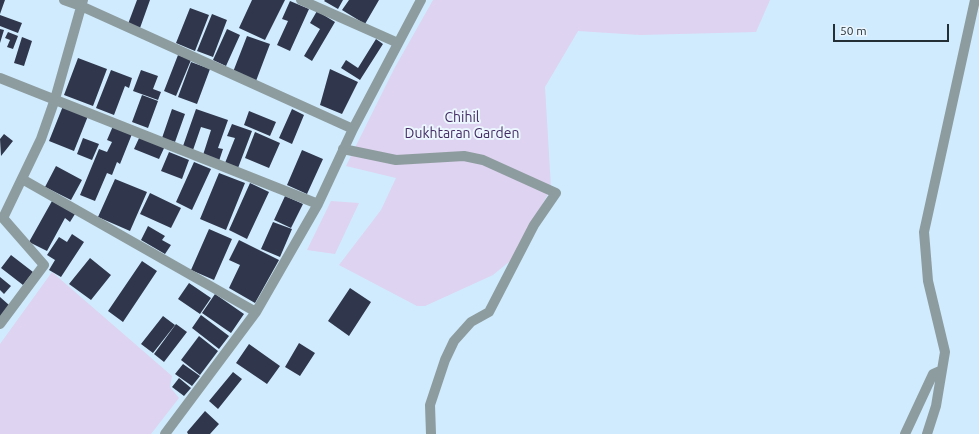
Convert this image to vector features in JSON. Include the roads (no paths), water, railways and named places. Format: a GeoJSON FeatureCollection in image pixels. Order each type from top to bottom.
{"type":"FeatureCollection","features":[{"type":"Feature","properties":{"kind":"street"},"geometry":{"type":"LineString","coordinates":[[64,0],[82,3],[353,129]]}},
{"type":"Feature","properties":{"kind":"street"},"geometry":{"type":"LineString","coordinates":[[301,0],[398,43]]}},
{"type":"Feature","properties":{"kind":"street"},"geometry":{"type":"LineString","coordinates":[[165,434],[256,312],[318,204],[353,129],[421,0]]}},
{"type":"Feature","properties":{"kind":"street"},"geometry":{"type":"LineString","coordinates":[[926,434],[936,406],[945,352],[928,281],[924,232],[975,0]]}},
{"type":"Feature","properties":{"kind":"street"},"geometry":{"type":"LineString","coordinates":[[0,324],[44,265],[3,218],[41,139],[55,99],[82,3]]}},
{"type":"Feature","properties":{"kind":"street"},"geometry":{"type":"LineString","coordinates":[[0,78],[318,204]]}},
{"type":"Feature","properties":{"kind":"street"},"geometry":{"type":"LineString","coordinates":[[343,149],[396,160],[464,156],[483,160],[556,193],[534,226],[489,312],[471,322],[454,342],[444,360],[430,405],[431,434]]}},
{"type":"Feature","properties":{"kind":"street"},"geometry":{"type":"LineString","coordinates":[[22,179],[256,312]]}},
{"type":"Feature","properties":{"kind":"street"},"geometry":{"type":"LineString","coordinates":[[905,434],[933,374],[942,370]]}},
{"type":"Feature","properties":{"kind":"park label","name":"Chihil Dukhtaran Garden"},"geometry":{"type":"Point","coordinates":[462,126]}}]}
